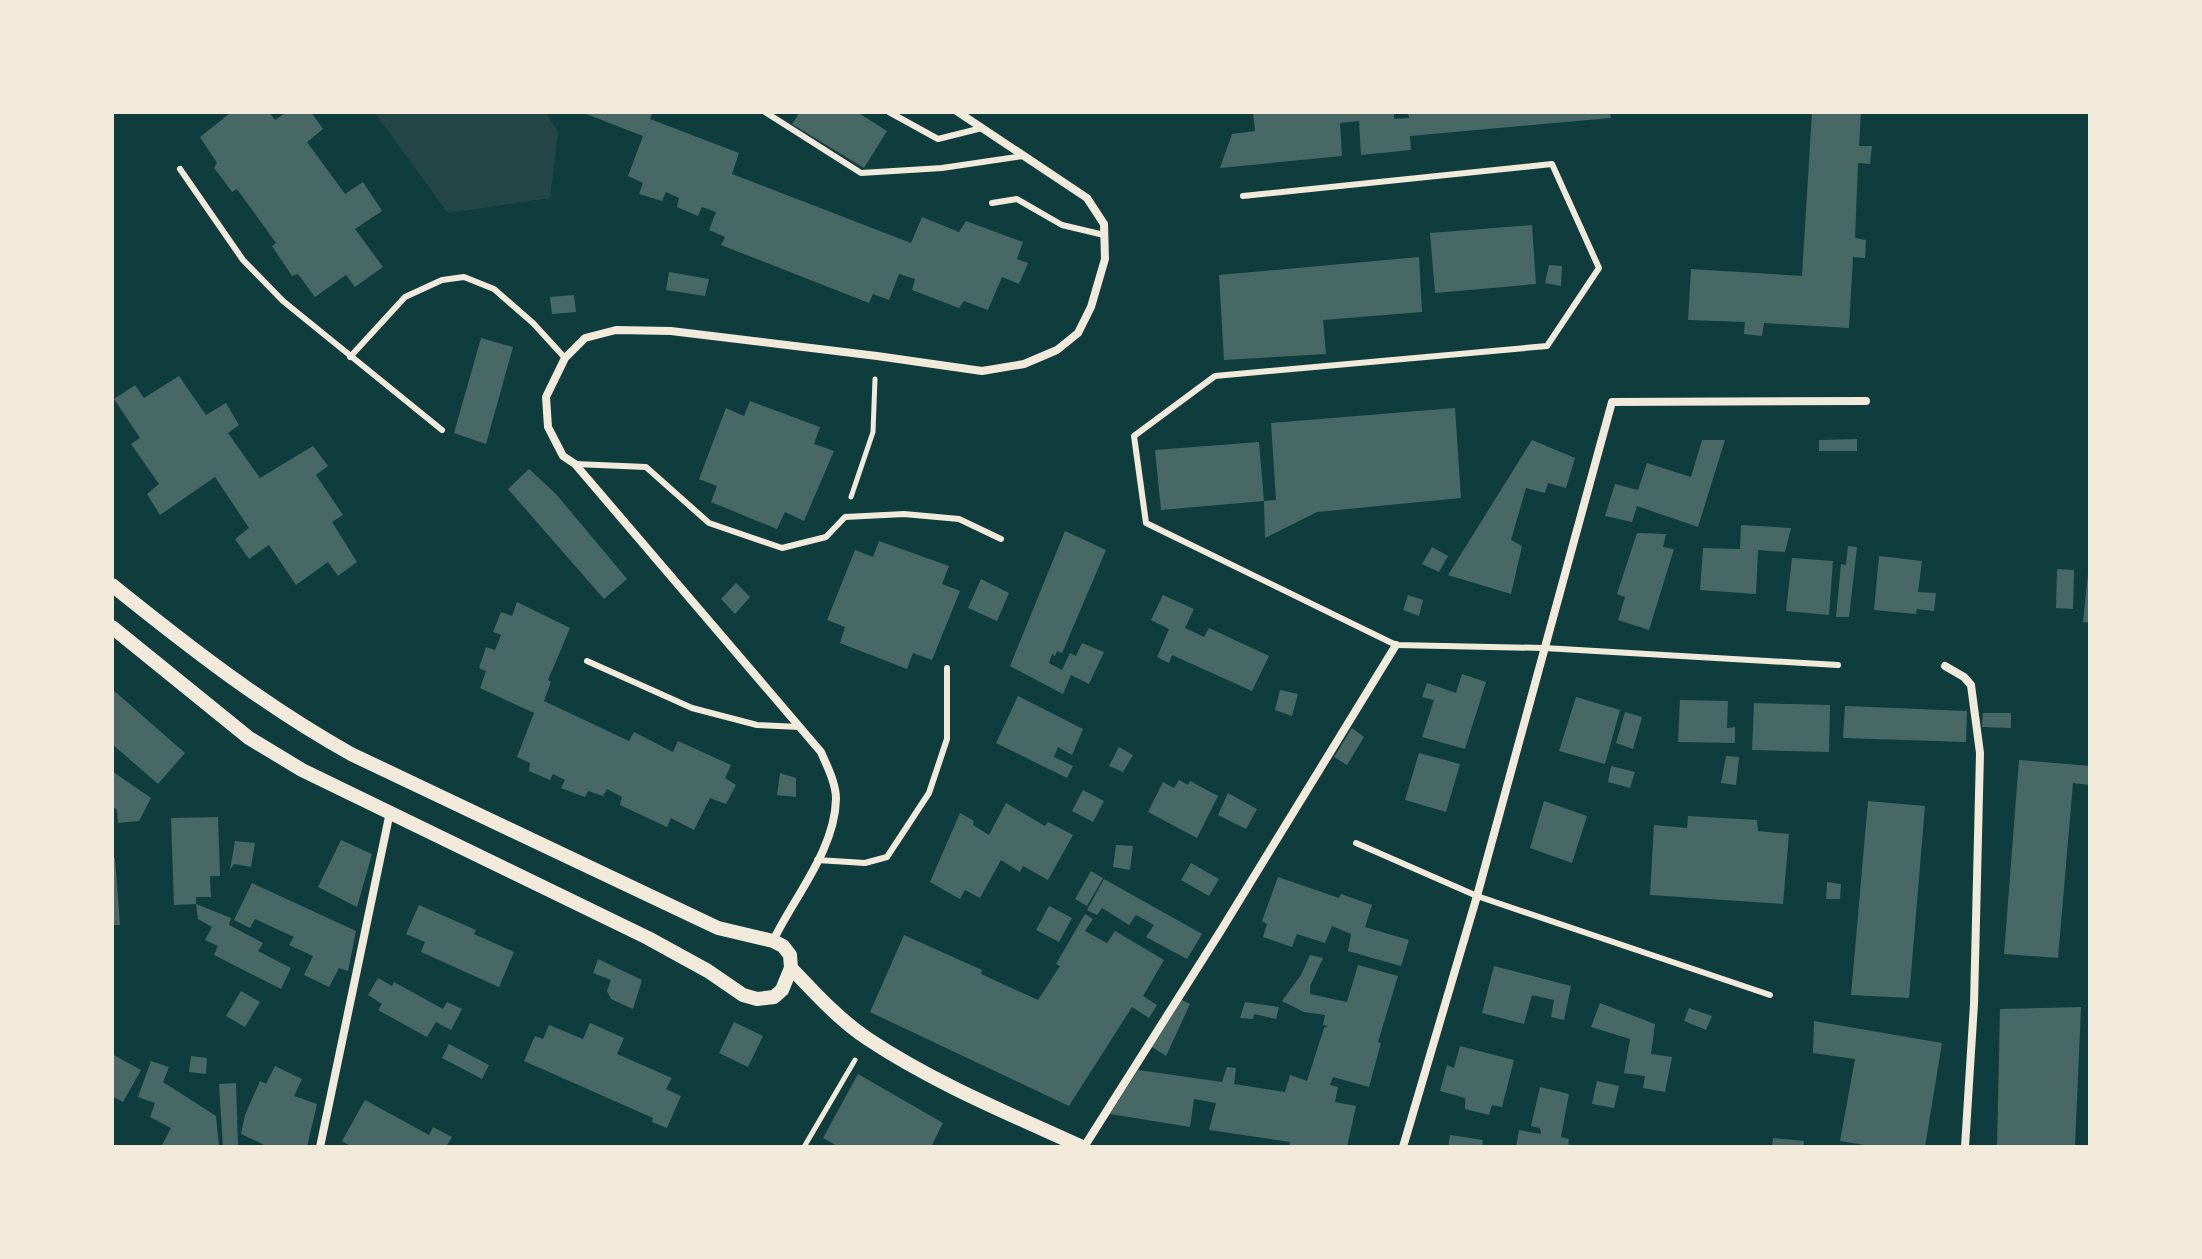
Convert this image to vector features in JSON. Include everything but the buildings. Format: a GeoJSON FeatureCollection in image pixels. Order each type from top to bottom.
{"type":"FeatureCollection","features":[{"type":"Feature","properties":{"kind":"street"},"geometry":{"type":"LineString","coordinates":[[773,941],[817,860],[832,824],[836,797],[821,752],[575,464],[563,456],[548,427],[546,397],[565,358],[585,338],[616,330],[641,329],[982,371],[1024,364],[1057,350],[1078,333],[1091,307],[1105,259],[1104,224],[1087,198],[958,112]]}},
{"type":"Feature","properties":{"kind":"street"},"geometry":{"type":"LineString","coordinates":[[1403,1147],[1477,896],[1612,402],[1866,401]]}},
{"type":"Feature","properties":{"kind":"street"},"geometry":{"type":"LineString","coordinates":[[112,585],[206,661],[300,726],[351,754],[718,928],[783,946],[790,955],[791,968],[782,990],[774,997],[757,999],[743,995],[708,971],[648,938],[302,770],[249,738],[112,627]]}},
{"type":"Feature","properties":{"kind":"street"},"geometry":{"type":"LineString","coordinates":[[791,968],[823,1003],[867,1038],[965,1094],[1083,1147],[1220,932],[1396,645]]}},
{"type":"Feature","properties":{"kind":"street"},"geometry":{"type":"LineString","coordinates":[[1945,666],[1971,685],[1980,753],[1974,1004],[1965,1147]]}},
{"type":"Feature","properties":{"kind":"street"},"geometry":{"type":"LineString","coordinates":[[320,1147],[390,812]]}},
{"type":"Feature","properties":{"kind":"lane"},"geometry":{"type":"LineString","coordinates":[[765,112],[861,173],[942,168],[1023,156]]}},
{"type":"Feature","properties":{"kind":"lane"},"geometry":{"type":"LineString","coordinates":[[889,112],[938,139],[982,128]]}},
{"type":"Feature","properties":{"kind":"lane"},"geometry":{"type":"LineString","coordinates":[[1243,196],[1552,164],[1599,268],[1547,346],[1215,376],[1134,436],[1146,523],[1396,645],[1544,648],[1838,665]]}},
{"type":"Feature","properties":{"kind":"lane"},"geometry":{"type":"LineString","coordinates":[[180,169],[243,260],[283,301],[442,430]]}},
{"type":"Feature","properties":{"kind":"lane"},"geometry":{"type":"LineString","coordinates":[[992,203],[1017,199],[1062,225],[1104,235]]}},
{"type":"Feature","properties":{"kind":"lane"},"geometry":{"type":"LineString","coordinates":[[350,357],[405,297],[442,280],[464,277],[494,289],[533,323],[565,358]]}},
{"type":"Feature","properties":{"kind":"lane"},"geometry":{"type":"LineString","coordinates":[[575,464],[646,467],[709,523],[782,548],[826,537],[845,517],[904,514],[959,519],[1001,539]]}},
{"type":"Feature","properties":{"kind":"lane"},"geometry":{"type":"LineString","coordinates":[[587,661],[692,708],[757,725],[800,727]]}},
{"type":"Feature","properties":{"kind":"lane"},"geometry":{"type":"LineString","coordinates":[[817,860],[865,863],[887,857],[929,793],[947,739],[947,668]]}},
{"type":"Feature","properties":{"kind":"lane"},"geometry":{"type":"LineString","coordinates":[[1356,843],[1477,896],[1770,995]]}},
{"type":"Feature","properties":{"kind":"path"},"geometry":{"type":"LineString","coordinates":[[845,517],[873,432],[875,375]]}},
{"type":"Feature","properties":{"kind":"path"},"geometry":{"type":"LineString","coordinates":[[804,1147],[867,1038]]}},
{"type":"Feature","properties":{"kind":"shaded area"},"geometry":{"type":"Polygon","coordinates":[[[374,112],[545,112],[558,132],[550,198],[448,213],[374,112]]]}}]}
